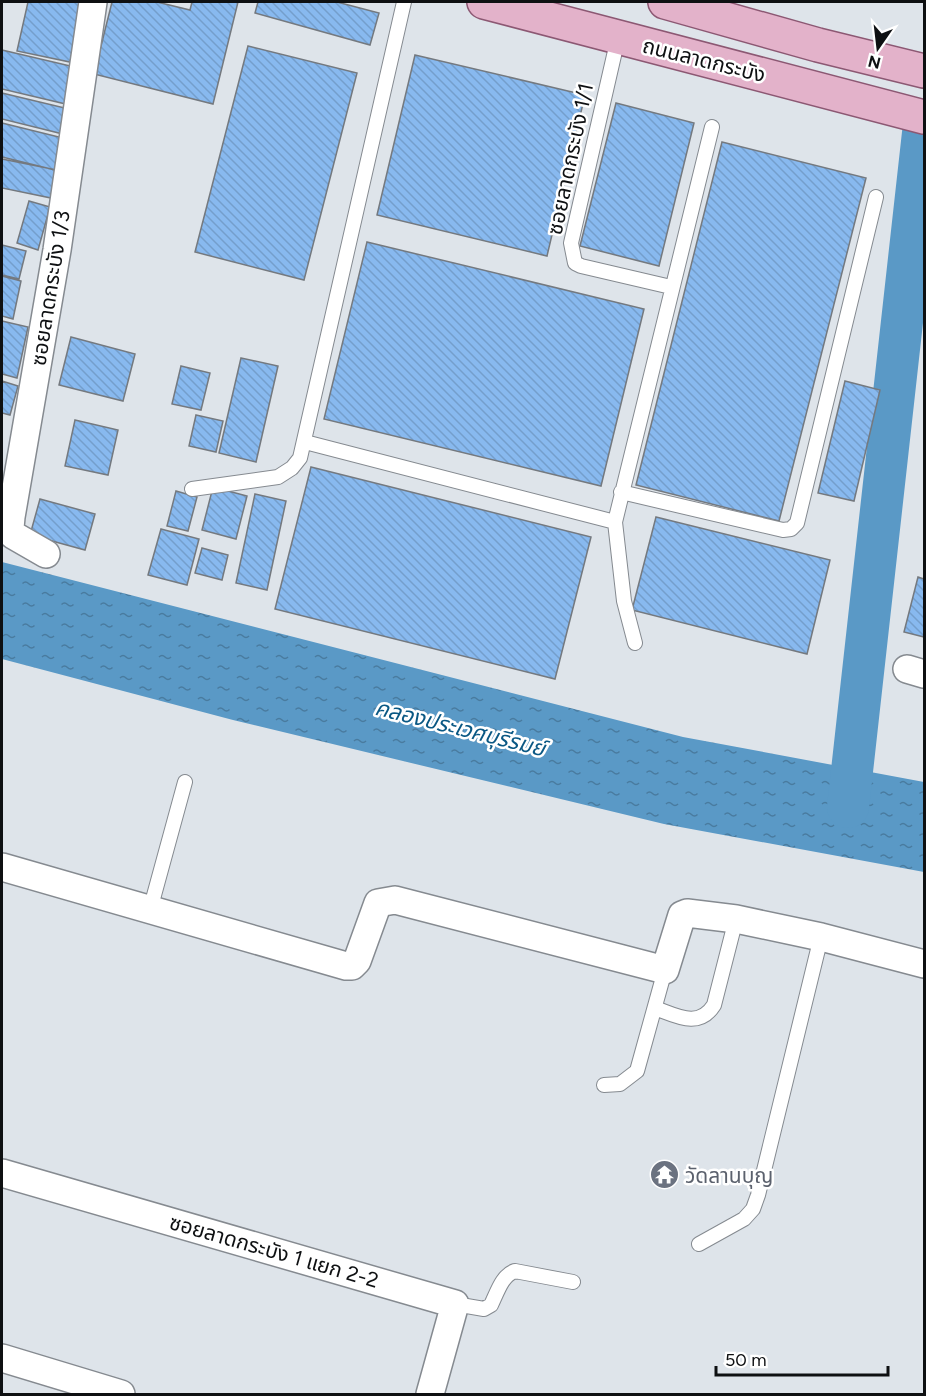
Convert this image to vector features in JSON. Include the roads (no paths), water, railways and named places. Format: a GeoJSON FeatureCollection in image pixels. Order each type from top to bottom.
{"type":"FeatureCollection","features":[{"type":"Feature","properties":{"kind":"main road","name":"ถนนลาดกระบัง"},"geometry":{"type":"LineString","coordinates":[[484,2],[924,117]]}},
{"type":"Feature","properties":{"kind":"main road","name":"ถนนลาดกระบัง"},"geometry":{"type":"LineString","coordinates":[[665,2],[818,45],[924,71]]}},
{"type":"Feature","properties":{"kind":"street","name":"ซอยลาดกระบัง 1/3"},"geometry":{"type":"LineString","coordinates":[[46,554],[13,535],[10,528],[57,250],[93,2]]}},
{"type":"Feature","properties":{"kind":"street"},"geometry":{"type":"LineString","coordinates":[[2,867],[346,966],[352,966],[357,961],[378,903],[394,900],[665,970],[682,915],[692,912],[821,937],[924,964]]}},
{"type":"Feature","properties":{"kind":"street","name":"ซอยลาดกระบัง 1 แยก 2-2"},"geometry":{"type":"LineString","coordinates":[[2,1173],[455,1304]]}},
{"type":"Feature","properties":{"kind":"street"},"geometry":{"type":"LineString","coordinates":[[430,1395],[455,1304]]}},
{"type":"Feature","properties":{"kind":"street"},"geometry":{"type":"LineString","coordinates":[[2,1358],[121,1395]]}},
{"type":"Feature","properties":{"kind":"lane"},"geometry":{"type":"LineString","coordinates":[[192,489],[278,477],[292,468],[300,458],[404,2]]}},
{"type":"Feature","properties":{"kind":"lane","name":"ซอยลาดกระบัง 1/1"},"geometry":{"type":"LineString","coordinates":[[618,38],[571,243],[575,263],[671,288]]}},
{"type":"Feature","properties":{"kind":"lane"},"geometry":{"type":"LineString","coordinates":[[635,643],[624,600],[615,522],[712,127]]}},
{"type":"Feature","properties":{"kind":"lane"},"geometry":{"type":"LineString","coordinates":[[621,492],[783,530],[791,529],[797,523],[876,197]]}},
{"type":"Feature","properties":{"kind":"lane"},"geometry":{"type":"LineString","coordinates":[[305,442],[615,522]]}},
{"type":"Feature","properties":{"kind":"lane"},"geometry":{"type":"LineString","coordinates":[[150,910],[185,782]]}},
{"type":"Feature","properties":{"kind":"lane"},"geometry":{"type":"LineString","coordinates":[[655,1008],[682,1018],[698,1019],[708,1015],[714,1005],[736,919]]}},
{"type":"Feature","properties":{"kind":"lane"},"geometry":{"type":"LineString","coordinates":[[699,1244],[744,1219],[753,1209],[821,937]]}},
{"type":"Feature","properties":{"kind":"lane"},"geometry":{"type":"LineString","coordinates":[[604,1085],[620,1084],[637,1071],[665,970]]}},
{"type":"Feature","properties":{"kind":"lane"},"geometry":{"type":"LineString","coordinates":[[455,1304],[488,1308],[505,1277],[515,1271],[573,1282]]}},
{"type":"Feature","properties":{"kind":"water","name":"คลองประเวศบุรีรมย์"},"geometry":{"type":"Polygon","coordinates":[[[2,562],[683,737],[924,782],[924,872],[664,824],[233,720],[2,659],[2,562]]]}},
{"type":"Feature","properties":{"kind":"waterway"},"geometry":{"type":"LineString","coordinates":[[848,807],[924,124]]}},
{"type":"Feature","properties":{"kind":"place","name":"วัดลานบุญ"},"geometry":{"type":"Point","coordinates":[664,1175]}}]}
